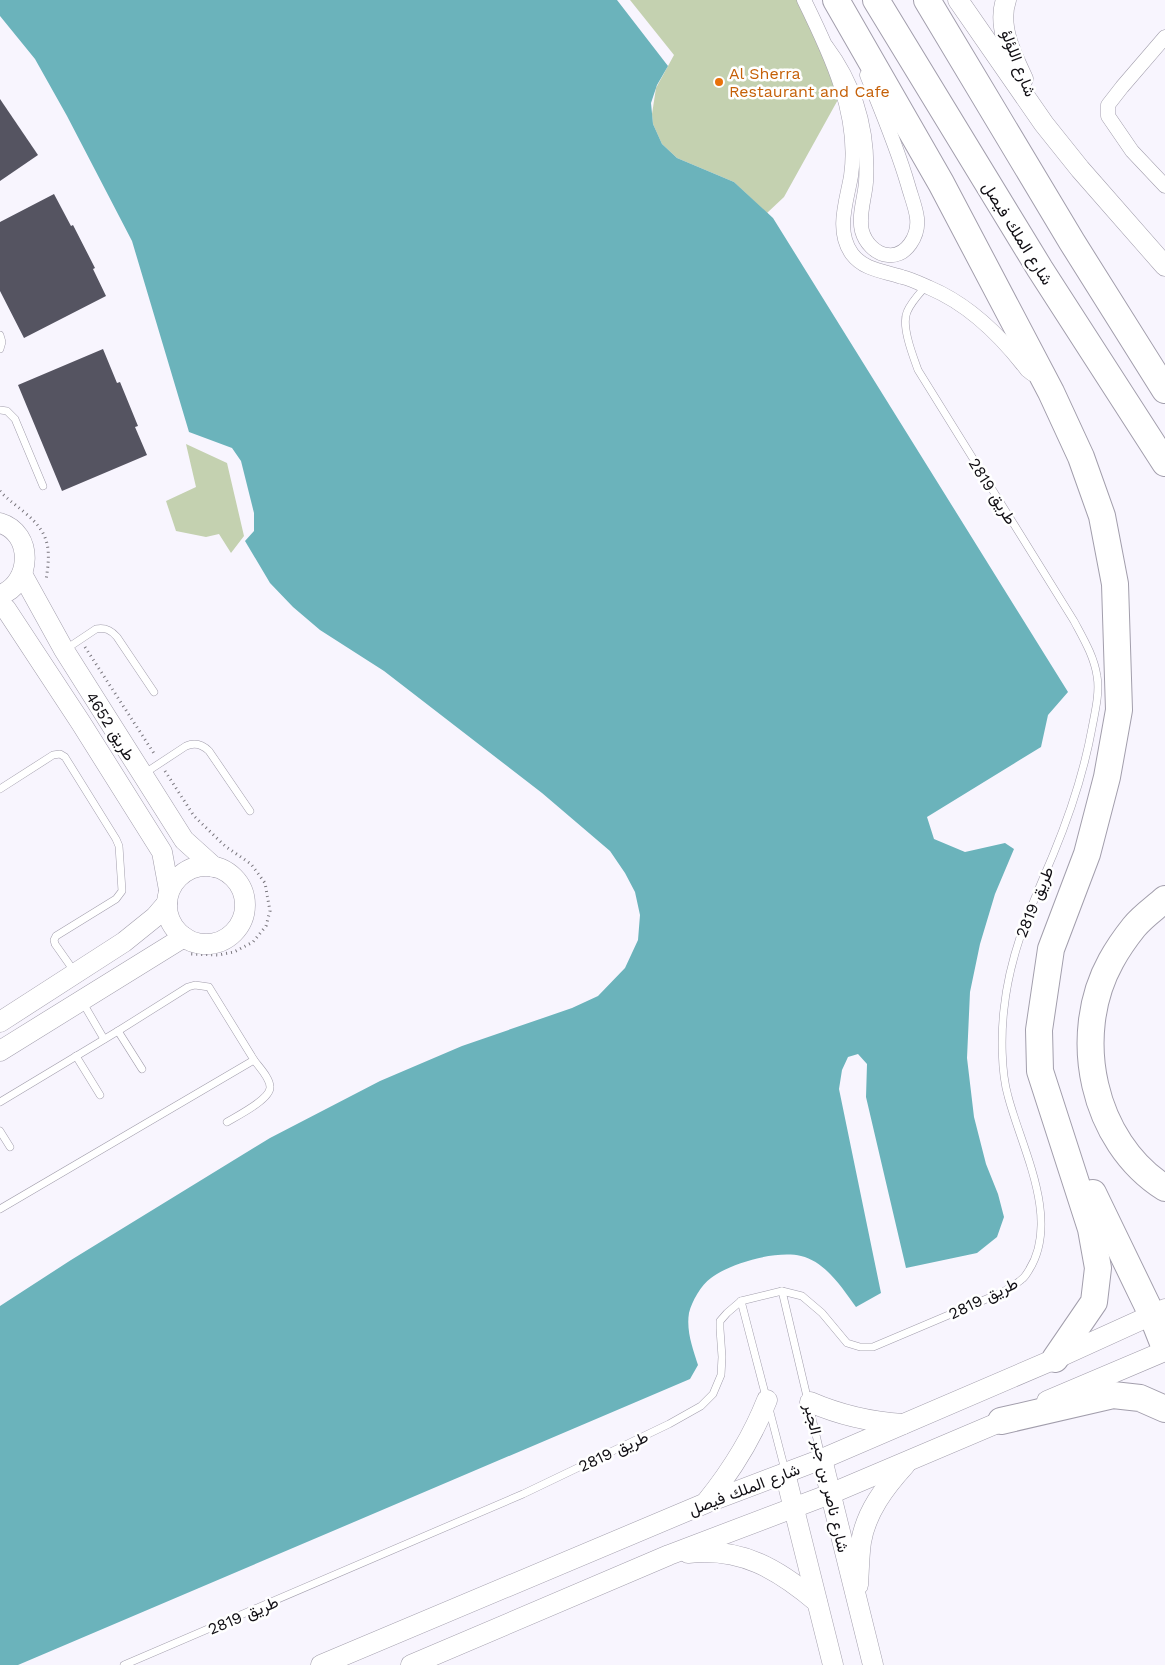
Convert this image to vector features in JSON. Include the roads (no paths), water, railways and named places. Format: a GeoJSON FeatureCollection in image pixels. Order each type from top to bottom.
{"type":"FeatureCollection","features":[{"type":"Feature","properties":{"kind":"highway","name":"شارع الملك فيصل"},"geometry":{"type":"LineString","coordinates":[[876,0],[1040,270],[1165,463]]}},
{"type":"Feature","properties":{"kind":"highway"},"geometry":{"type":"LineString","coordinates":[[927,0],[1072,242],[1165,390]]}},
{"type":"Feature","properties":{"kind":"highway"},"geometry":{"type":"LineString","coordinates":[[836,1],[941,183],[1048,386],[1081,456],[1102,516],[1115,584],[1119,710],[1107,777],[1087,854],[1052,949],[1039,1030],[1040,1071],[1091,1229],[1098,1268],[1094,1302],[1055,1359]]}},
{"type":"Feature","properties":{"kind":"highway"},"geometry":{"type":"LineString","coordinates":[[1165,899],[1134,927],[1110,962],[1095,1000],[1090,1040],[1093,1080],[1106,1118],[1127,1153],[1155,1182],[1165,1188]]}},
{"type":"Feature","properties":{"kind":"highway"},"geometry":{"type":"LineString","coordinates":[[1055,1116],[1159,1312],[1165,1350]]}},
{"type":"Feature","properties":{"kind":"highway"},"geometry":{"type":"LineString","coordinates":[[1002,1421],[1112,1395],[1140,1398],[1165,1409]]}},
{"type":"Feature","properties":{"kind":"street"},"geometry":{"type":"LineString","coordinates":[[804,0],[826,46],[844,100],[851,136],[851,176],[843,219],[844,231],[851,252],[858,260],[874,270],[903,277],[926,286],[965,308],[999,337],[1027,370],[1048,386]]}},
{"type":"Feature","properties":{"kind":"street"},"geometry":{"type":"LineString","coordinates":[[958,0],[1044,124],[1080,169],[1165,266]]}},
{"type":"Feature","properties":{"kind":"street","name":"شارع اللؤلؤ"},"geometry":{"type":"LineString","coordinates":[[1006,0],[1002,10],[1004,30],[1014,59],[1044,124]]}},
{"type":"Feature","properties":{"kind":"street"},"geometry":{"type":"LineString","coordinates":[[826,46],[839,63],[856,99],[861,116],[866,158],[865,196],[861,220],[862,233],[869,245],[875,250],[881,254],[895,255],[906,249],[914,239],[917,218],[897,149],[836,1]]}},
{"type":"Feature","properties":{"kind":"street"},"geometry":{"type":"LineString","coordinates":[[1165,37],[1108,106],[1108,116],[1132,151],[1165,186]]}},
{"type":"Feature","properties":{"kind":"street"},"geometry":{"type":"LineString","coordinates":[[0,595],[15,585],[22,574],[25,563],[25,551],[20,540],[13,531],[1,522]]}},
{"type":"Feature","properties":{"kind":"street","name":"طريق 4652"},"geometry":{"type":"LineString","coordinates":[[22,574],[64,650],[184,840],[214,867]]}},
{"type":"Feature","properties":{"kind":"street","name":"طريق 4652"},"geometry":{"type":"LineString","coordinates":[[0,606],[6,609],[81,723],[162,852],[168,896]]}},
{"type":"Feature","properties":{"kind":"street"},"geometry":{"type":"LineString","coordinates":[[0,1022],[124,942],[155,917],[177,879],[186,871],[199,866],[214,867],[228,873],[238,883],[244,895],[244,912],[240,925],[223,940],[212,944],[199,944],[184,937],[174,928],[168,915],[168,896]]}},
{"type":"Feature","properties":{"kind":"street"},"geometry":{"type":"LineString","coordinates":[[0,1051],[184,937]]}},
{"type":"Feature","properties":{"kind":"street","name":"شارع الملك فيصل"},"geometry":{"type":"LineString","coordinates":[[321,1665],[706,1503],[822,1459],[1159,1312]]}},
{"type":"Feature","properties":{"kind":"street"},"geometry":{"type":"LineString","coordinates":[[411,1665],[668,1555],[830,1494],[909,1461],[1165,1350]]}},
{"type":"Feature","properties":{"kind":"street"},"geometry":{"type":"LineString","coordinates":[[706,1503],[739,1458],[758,1423],[767,1400]]}},
{"type":"Feature","properties":{"kind":"street"},"geometry":{"type":"LineString","coordinates":[[810,1402],[828,1410],[856,1418],[905,1424]]}},
{"type":"Feature","properties":{"kind":"street","name":"شارع ناصر بن جبر الجبر"},"geometry":{"type":"LineString","coordinates":[[822,1459],[873,1665]]}},
{"type":"Feature","properties":{"kind":"street"},"geometry":{"type":"LineString","coordinates":[[857,1602],[862,1540],[872,1510],[885,1487],[909,1461]]}},
{"type":"Feature","properties":{"kind":"street"},"geometry":{"type":"LineString","coordinates":[[785,1473],[833,1665]]}},
{"type":"Feature","properties":{"kind":"street"},"geometry":{"type":"LineString","coordinates":[[668,1555],[701,1551],[733,1554],[764,1564],[792,1581],[817,1602]]}},
{"type":"Feature","properties":{"kind":"lane","name":"طريق 2819"},"geometry":{"type":"LineString","coordinates":[[124,1665],[522,1494],[669,1424],[701,1406],[713,1394],[721,1375],[720,1321],[742,1301],[782,1290],[802,1296],[822,1313],[847,1343],[860,1348],[873,1347],[1003,1292],[1023,1279],[1036,1259],[1041,1238],[1040,1209],[1033,1177],[1007,1094],[1003,1054],[1004,1010],[1010,965],[1023,925],[1054,853],[1079,783],[1092,730],[1098,677],[1087,645],[1074,621],[918,370],[906,331],[906,313],[926,286]]}},
{"type":"Feature","properties":{"kind":"lane"},"geometry":{"type":"LineString","coordinates":[[0,335],[2,342],[0,350]]}},
{"type":"Feature","properties":{"kind":"lane"},"geometry":{"type":"LineString","coordinates":[[0,410],[7,411],[15,419],[42,486]]}},
{"type":"Feature","properties":{"kind":"lane"},"geometry":{"type":"LineString","coordinates":[[64,650],[96,629],[110,630],[117,637],[154,692]]}},
{"type":"Feature","properties":{"kind":"lane"},"geometry":{"type":"LineString","coordinates":[[142,775],[186,746],[194,744],[203,745],[250,811]]}},
{"type":"Feature","properties":{"kind":"lane"},"geometry":{"type":"LineString","coordinates":[[0,789],[53,755],[60,754],[65,757],[119,846],[122,891],[116,899],[56,936],[54,940],[75,973]]}},
{"type":"Feature","properties":{"kind":"lane"},"geometry":{"type":"LineString","coordinates":[[0,1102],[188,987],[202,985],[209,987],[268,1081],[270,1092],[265,1098],[227,1122]]}},
{"type":"Feature","properties":{"kind":"lane"},"geometry":{"type":"LineString","coordinates":[[81,1000],[104,1040]]}},
{"type":"Feature","properties":{"kind":"lane"},"geometry":{"type":"LineString","coordinates":[[118,1031],[142,1069]]}},
{"type":"Feature","properties":{"kind":"lane"},"geometry":{"type":"LineString","coordinates":[[76,1056],[100,1095]]}},
{"type":"Feature","properties":{"kind":"lane"},"geometry":{"type":"LineString","coordinates":[[0,1209],[254,1060]]}},
{"type":"Feature","properties":{"kind":"lane"},"geometry":{"type":"LineString","coordinates":[[0,1131],[10,1147]]}},
{"type":"Feature","properties":{"kind":"lane","name":"شارع ناصر بن جبر الجبر"},"geometry":{"type":"LineString","coordinates":[[782,1290],[822,1459]]}},
{"type":"Feature","properties":{"kind":"lane"},"geometry":{"type":"LineString","coordinates":[[742,1301],[785,1473]]}},
{"type":"Feature","properties":{"kind":"water"},"geometry":{"type":"Polygon","coordinates":[[[0,0],[617,0],[668,66],[657,85],[651,103],[653,124],[662,144],[677,158],[734,182],[773,218],[1068,692],[1048,715],[1041,747],[927,817],[934,839],[965,852],[1005,843],[1014,849],[995,894],[980,944],[970,992],[967,1058],[974,1117],[986,1164],[998,1194],[1004,1217],[997,1237],[977,1253],[906,1268],[866,1097],[867,1064],[858,1054],[848,1057],[842,1070],[839,1089],[881,1293],[856,1307],[826,1270],[810,1259],[801,1256],[767,1256],[730,1267],[707,1281],[697,1294],[690,1308],[688,1320],[689,1333],[698,1365],[690,1379],[18,1665],[0,1665],[0,1306],[71,1260],[270,1138],[380,1081],[462,1046],[572,1008],[598,996],[625,968],[638,940],[640,915],[635,892],[610,851],[542,793],[384,671],[320,630],[293,607],[270,583],[245,541],[254,531],[254,513],[241,461],[232,448],[189,432],[132,241],[35,59],[0,16],[0,0]]]}},
{"type":"Feature","properties":{"kind":"place","name":"Al Sherra Restaurant and Cafe"},"geometry":{"type":"Point","coordinates":[719,82]}}]}
